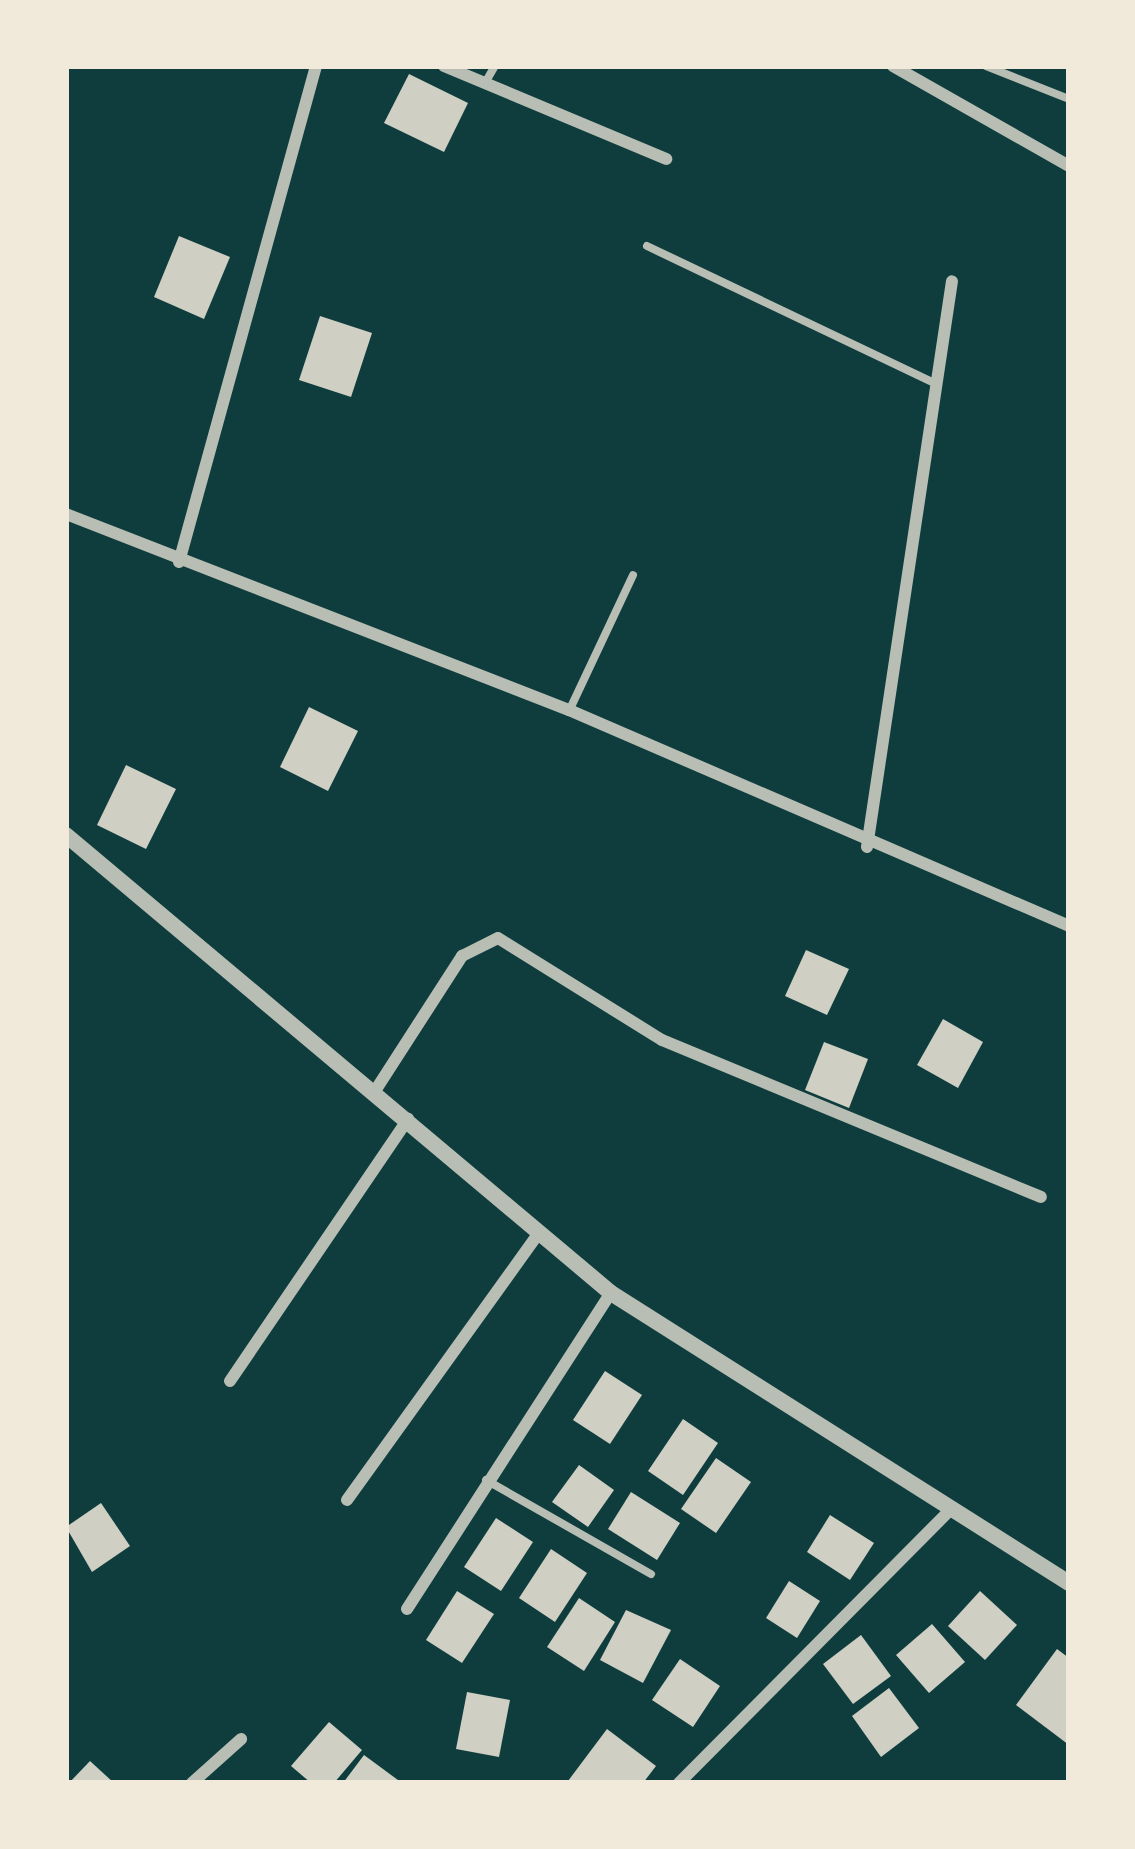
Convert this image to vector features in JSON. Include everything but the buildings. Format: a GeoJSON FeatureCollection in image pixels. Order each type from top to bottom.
{"type":"FeatureCollection","features":[{"type":"Feature","properties":{"kind":"street"},"geometry":{"type":"LineString","coordinates":[[179,562],[316,66]]}},
{"type":"Feature","properties":{"kind":"street"},"geometry":{"type":"LineString","coordinates":[[444,66],[666,159]]}},
{"type":"Feature","properties":{"kind":"street"},"geometry":{"type":"LineString","coordinates":[[893,66],[1069,166]]}},
{"type":"Feature","properties":{"kind":"street"},"geometry":{"type":"LineString","coordinates":[[867,847],[952,281]]}},
{"type":"Feature","properties":{"kind":"street"},"geometry":{"type":"LineString","coordinates":[[66,514],[179,562],[569,710],[867,847],[1069,926]]}},
{"type":"Feature","properties":{"kind":"street"},"geometry":{"type":"LineString","coordinates":[[66,835],[611,1293],[1069,1583]]}},
{"type":"Feature","properties":{"kind":"street"},"geometry":{"type":"LineString","coordinates":[[375,1091],[462,956],[498,938],[662,1040],[1041,1197]]}},
{"type":"Feature","properties":{"kind":"street"},"geometry":{"type":"LineString","coordinates":[[230,1381],[408,1119]]}},
{"type":"Feature","properties":{"kind":"street"},"geometry":{"type":"LineString","coordinates":[[347,1500],[538,1233]]}},
{"type":"Feature","properties":{"kind":"street"},"geometry":{"type":"LineString","coordinates":[[407,1609],[611,1293]]}},
{"type":"Feature","properties":{"kind":"street"},"geometry":{"type":"LineString","coordinates":[[679,1783],[951,1509]]}},
{"type":"Feature","properties":{"kind":"street"},"geometry":{"type":"LineString","coordinates":[[192,1783],[242,1738]]}},
{"type":"Feature","properties":{"kind":"lane"},"geometry":{"type":"LineString","coordinates":[[484,84],[495,66]]}},
{"type":"Feature","properties":{"kind":"lane"},"geometry":{"type":"LineString","coordinates":[[986,66],[1069,99]]}},
{"type":"Feature","properties":{"kind":"lane"},"geometry":{"type":"LineString","coordinates":[[647,246],[934,383]]}},
{"type":"Feature","properties":{"kind":"lane"},"geometry":{"type":"LineString","coordinates":[[569,710],[633,575]]}},
{"type":"Feature","properties":{"kind":"lane"},"geometry":{"type":"LineString","coordinates":[[486,1480],[651,1574]]}}]}
